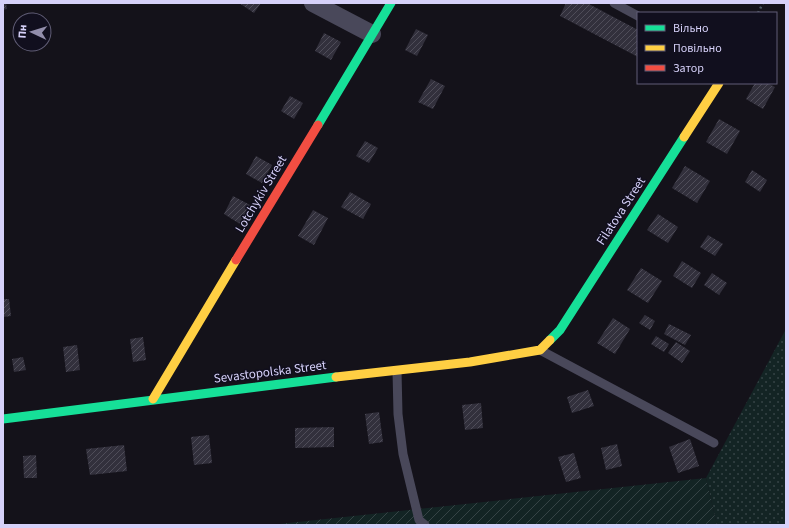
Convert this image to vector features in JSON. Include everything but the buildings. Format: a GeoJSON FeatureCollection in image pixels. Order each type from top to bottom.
{"type":"FeatureCollection","features":[{"type":"Feature","properties":{"kind":"street"},"geometry":{"type":"LineString","coordinates":[[313,3],[372,34]]}},
{"type":"Feature","properties":{"kind":"street","name":"Lotchykiv Street"},"geometry":{"type":"LineString","coordinates":[[153,399],[391,3]]}},
{"type":"Feature","properties":{"kind":"street","name":"Filatova Street"},"geometry":{"type":"LineString","coordinates":[[540,350],[560,330],[718,84]]}},
{"type":"Feature","properties":{"kind":"street","name":"Sevastopolska Street"},"geometry":{"type":"LineString","coordinates":[[3,419],[153,399],[470,362],[540,350]]}},
{"type":"Feature","properties":{"kind":"lane"},"geometry":{"type":"LineString","coordinates":[[614,3],[637,15]]}},
{"type":"Feature","properties":{"kind":"lane"},"geometry":{"type":"LineString","coordinates":[[540,350],[714,443]]}},
{"type":"Feature","properties":{"kind":"lane"},"geometry":{"type":"LineString","coordinates":[[397,371],[398,414],[403,454],[419,520],[425,525]]}},
{"type":"Feature","properties":{"kind":"path"},"geometry":{"type":"LineString","coordinates":[[758,12],[763,3]]}},
{"type":"Feature","properties":{"kind":"shaded area"},"geometry":{"type":"Polygon","coordinates":[[[786,329],[786,525],[717,525],[706,478],[786,329]]]}},
{"type":"Feature","properties":{"kind":"shaded area"},"geometry":{"type":"Polygon","coordinates":[[[706,478],[717,525],[270,525],[706,478]]]}},
{"type":"Feature","properties":{"kind":"traffic: fast"},"geometry":{"type":"LineString","coordinates":[[318,125],[391,3]]}},
{"type":"Feature","properties":{"kind":"traffic: fast"},"geometry":{"type":"LineString","coordinates":[[550,340],[560,330],[684,137]]}},
{"type":"Feature","properties":{"kind":"traffic: fast"},"geometry":{"type":"LineString","coordinates":[[3,419],[336,377]]}},
{"type":"Feature","properties":{"kind":"traffic: slow"},"geometry":{"type":"LineString","coordinates":[[684,137],[718,84]]}},
{"type":"Feature","properties":{"kind":"traffic: slow"},"geometry":{"type":"LineString","coordinates":[[153,399],[236,260]]}},
{"type":"Feature","properties":{"kind":"traffic: slow"},"geometry":{"type":"LineString","coordinates":[[336,377],[470,362],[540,350],[550,340]]}},
{"type":"Feature","properties":{"kind":"traffic: jam"},"geometry":{"type":"LineString","coordinates":[[236,260],[318,125]]}}]}
